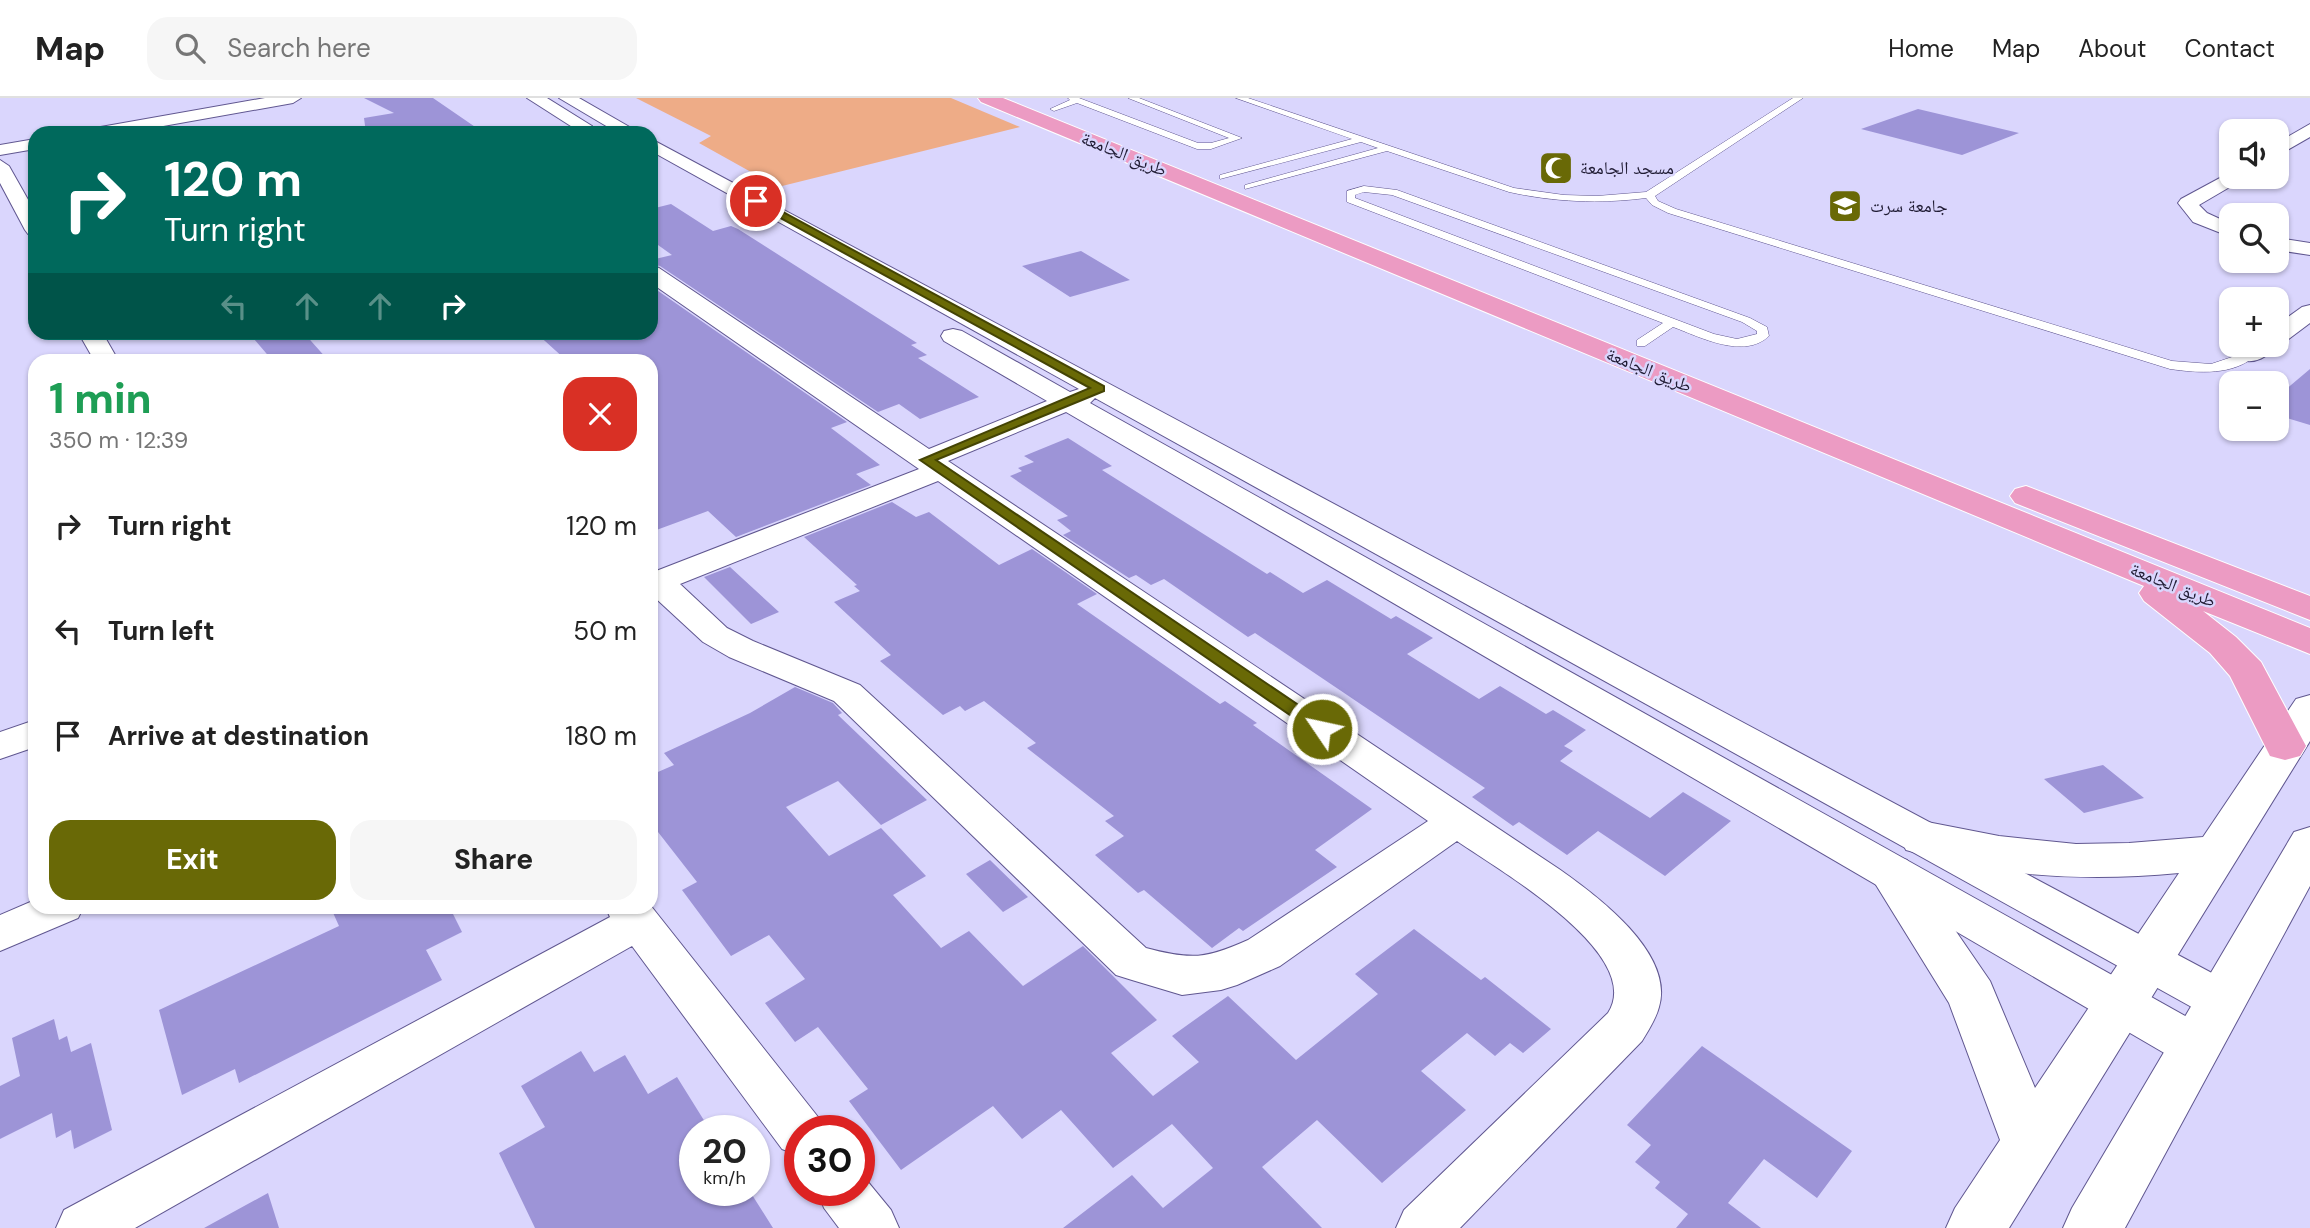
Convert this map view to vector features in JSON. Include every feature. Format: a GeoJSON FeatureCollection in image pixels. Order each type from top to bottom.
{"type":"FeatureCollection","features":[{"type":"Feature","properties":{"kind":"highway","name":"طريق الجامعة"},"geometry":{"type":"LineString","coordinates":[[987,98],[2310,642]]}},
{"type":"Feature","properties":{"kind":"highway","name":"طريق الجامعة"},"geometry":{"type":"LineString","coordinates":[[1026,98],[1068,102],[1236,182],[1898,445]]}},
{"type":"Feature","properties":{"kind":"highway","name":"طريق الجامعة"},"geometry":{"type":"LineString","coordinates":[[2001,486],[2310,609]]}},
{"type":"Feature","properties":{"kind":"highway"},"geometry":{"type":"LineString","coordinates":[[2097,554],[2163,597],[2223,645],[2298,727]]}},
{"type":"Feature","properties":{"kind":"street"},"geometry":{"type":"LineString","coordinates":[[135,126],[293,98]]}},
{"type":"Feature","properties":{"kind":"street"},"geometry":{"type":"LineString","coordinates":[[535,98],[584,126]]}},
{"type":"Feature","properties":{"kind":"street"},"geometry":{"type":"LineString","coordinates":[[567,98],[618,126]]}},
{"type":"Feature","properties":{"kind":"street"},"geometry":{"type":"LineString","coordinates":[[2289,143],[2310,129]]}},
{"type":"Feature","properties":{"kind":"street"},"geometry":{"type":"LineString","coordinates":[[0,150],[28,145]]}},
{"type":"Feature","properties":{"kind":"street"},"geometry":{"type":"LineString","coordinates":[[658,148],[1099,389],[1906,855],[2120,1003],[2195,1046]]}},
{"type":"Feature","properties":{"kind":"street"},"geometry":{"type":"LineString","coordinates":[[0,166],[28,217]]}},
{"type":"Feature","properties":{"kind":"street"},"geometry":{"type":"LineString","coordinates":[[658,168],[1069,402],[1906,855],[2148,961],[2222,1001]]}},
{"type":"Feature","properties":{"kind":"street"},"geometry":{"type":"LineString","coordinates":[[2219,185],[2188,203],[2190,209],[2204,220],[2219,226]]}},
{"type":"Feature","properties":{"kind":"street"},"geometry":{"type":"LineString","coordinates":[[2289,246],[2310,249]]}},
{"type":"Feature","properties":{"kind":"street"},"geometry":{"type":"LineString","coordinates":[[658,278],[1457,821],[1570,900],[1605,929],[1626,953],[1637,979],[1637,1004],[1625,1027],[1423,1228]]}},
{"type":"Feature","properties":{"kind":"street"},"geometry":{"type":"LineString","coordinates":[[2289,327],[2310,312]]}},
{"type":"Feature","properties":{"kind":"street"},"geometry":{"type":"LineString","coordinates":[[658,582],[934,465],[1099,389]]}},
{"type":"Feature","properties":{"kind":"street"},"geometry":{"type":"LineString","coordinates":[[658,586],[715,635],[741,649],[847,692],[1132,962],[1182,976],[1221,972],[1264,953],[1457,821]]}},
{"type":"Feature","properties":{"kind":"street"},"geometry":{"type":"LineString","coordinates":[[1976,1228],[2298,727]]}},
{"type":"Feature","properties":{"kind":"street"},"geometry":{"type":"LineString","coordinates":[[0,746],[28,736]]}},
{"type":"Feature","properties":{"kind":"street"},"geometry":{"type":"LineString","coordinates":[[0,753],[28,751]]}},
{"type":"Feature","properties":{"kind":"street"},"geometry":{"type":"LineString","coordinates":[[2093,1228],[2310,844]]}},
{"type":"Feature","properties":{"kind":"street"},"geometry":{"type":"LineString","coordinates":[[1906,855],[2001,854],[2078,861],[2153,859],[2217,853]]}},
{"type":"Feature","properties":{"kind":"street"},"geometry":{"type":"LineString","coordinates":[[1906,855],[1972,996],[2030,1144]]}},
{"type":"Feature","properties":{"kind":"street"},"geometry":{"type":"LineString","coordinates":[[0,934],[45,914]]}},
{"type":"Feature","properties":{"kind":"street"},"geometry":{"type":"LineString","coordinates":[[83,1228],[632,914],[786,1115]]}},
{"type":"Feature","properties":{"kind":"street"},"geometry":{"type":"LineString","coordinates":[[855,1206],[872,1228]]}},
{"type":"Feature","properties":{"kind":"lane"},"geometry":{"type":"LineString","coordinates":[[1068,102],[1197,146],[1211,146],[1238,138],[1132,98]]}},
{"type":"Feature","properties":{"kind":"lane"},"geometry":{"type":"LineString","coordinates":[[1240,98],[1513,190],[1546,197],[1606,200],[1649,195],[1798,98]]}},
{"type":"Feature","properties":{"kind":"lane"},"geometry":{"type":"LineString","coordinates":[[1236,182],[1362,139]]}},
{"type":"Feature","properties":{"kind":"lane"},"geometry":{"type":"LineString","coordinates":[[1236,182],[1387,148]]}},
{"type":"Feature","properties":{"kind":"lane"},"geometry":{"type":"LineString","coordinates":[[1385,190],[1746,320],[1763,330],[1763,335],[1749,342],[1723,341],[1534,271],[1357,204],[1348,197],[1355,191],[1385,190]]}},
{"type":"Feature","properties":{"kind":"lane"},"geometry":{"type":"LineString","coordinates":[[1649,195],[1655,203],[1672,211],[2170,365],[2224,368],[2244,357]]}},
{"type":"Feature","properties":{"kind":"lane"},"geometry":{"type":"LineString","coordinates":[[1560,261],[1573,257]]}},
{"type":"Feature","properties":{"kind":"lane"},"geometry":{"type":"LineString","coordinates":[[1534,271],[1547,266]]}},
{"type":"Feature","properties":{"kind":"lane"},"geometry":{"type":"LineString","coordinates":[[1641,342],[1671,323]]}},
{"type":"Feature","properties":{"kind":"shaded area"},"geometry":{"type":"Polygon","coordinates":[[[636,98],[951,98],[1020,127],[778,187],[699,143],[711,136],[636,98]]]}},
{"type":"Feature","properties":{"kind":"building"},"geometry":{"type":"Polygon","coordinates":[[[364,98],[433,98],[474,126],[365,126],[364,118],[394,113],[364,98]]]}},
{"type":"Feature","properties":{"kind":"building"},"geometry":{"type":"Polygon","coordinates":[[[1918,109],[2019,133],[1962,155],[1861,129],[1918,109]]]}},
{"type":"Feature","properties":{"kind":"building"},"geometry":{"type":"Polygon","coordinates":[[[671,204],[713,231],[731,226],[738,229],[917,343],[911,345],[927,355],[918,358],[979,397],[920,419],[899,404],[878,412],[658,266],[658,258],[672,255],[658,245],[658,207],[671,204]]]}},
{"type":"Feature","properties":{"kind":"building"},"geometry":{"type":"Polygon","coordinates":[[[1081,251],[1130,280],[1070,297],[1022,266],[1081,251]]]}},
{"type":"Feature","properties":{"kind":"building"},"geometry":{"type":"Polygon","coordinates":[[[658,291],[847,422],[831,428],[880,465],[856,474],[871,485],[736,537],[708,511],[658,529],[658,354],[559,354],[544,340],[658,340],[658,291]]]}},
{"type":"Feature","properties":{"kind":"building"},"geometry":{"type":"Polygon","coordinates":[[[255,340],[310,340],[323,354],[267,354],[255,340]]]}},
{"type":"Feature","properties":{"kind":"building"},"geometry":{"type":"Polygon","coordinates":[[[2310,369],[2310,425],[2289,419],[2289,387],[2310,369]]]}},
{"type":"Feature","properties":{"kind":"building"},"geometry":{"type":"Polygon","coordinates":[[[1068,438],[1112,466],[1102,470],[1267,574],[1270,572],[1303,593],[1327,580],[1391,619],[1396,616],[1433,638],[1407,654],[1479,699],[1500,686],[1546,714],[1553,710],[1586,730],[1564,746],[1573,751],[1560,761],[1650,818],[1683,792],[1731,821],[1665,876],[1598,831],[1567,855],[1519,822],[1513,826],[1472,797],[1485,788],[1255,633],[1248,637],[1164,579],[1151,585],[1136,575],[1129,578],[1063,535],[1071,531],[1057,520],[1068,516],[1010,476],[1022,471],[1018,468],[1034,462],[1024,456],[1068,438]]]}},
{"type":"Feature","properties":{"kind":"building"},"geometry":{"type":"Polygon","coordinates":[[[892,502],[916,517],[929,512],[999,565],[1032,549],[1097,594],[1077,604],[1220,704],[1225,701],[1257,723],[1253,725],[1372,809],[1315,850],[1337,867],[1243,931],[1239,928],[1212,948],[1144,890],[1138,893],[1095,855],[1124,836],[1105,821],[1114,816],[1027,748],[1036,743],[984,701],[965,711],[960,706],[943,715],[880,661],[891,655],[834,602],[860,591],[854,586],[857,585],[804,537],[892,502]]]}},
{"type":"Feature","properties":{"kind":"building"},"geometry":{"type":"Polygon","coordinates":[[[730,567],[779,612],[751,624],[704,577],[730,567]]]}},
{"type":"Feature","properties":{"kind":"building"},"geometry":{"type":"Polygon","coordinates":[[[795,687],[833,703],[842,713],[838,715],[927,800],[881,825],[838,781],[786,807],[829,856],[881,828],[926,876],[893,895],[941,948],[969,931],[1023,986],[1083,946],[1157,1020],[1111,1053],[1153,1096],[1199,1062],[1172,1036],[1228,996],[1296,1060],[1378,994],[1355,974],[1414,929],[1481,980],[1485,977],[1551,1029],[1523,1053],[1510,1043],[1495,1056],[1467,1033],[1421,1071],[1466,1110],[1382,1183],[1317,1120],[1262,1167],[1322,1228],[1063,1228],[1132,1175],[1163,1208],[1213,1168],[1172,1124],[1113,1168],[1061,1110],[1022,1139],[993,1106],[901,1170],[875,1136],[875,1115],[860,1115],[849,1101],[868,1089],[818,1027],[795,1042],[765,1003],[805,979],[769,935],[731,956],[682,890],[697,882],[658,832],[658,772],[674,765],[664,753],[750,713],[795,687]]]}},
{"type":"Feature","properties":{"kind":"building"},"geometry":{"type":"Polygon","coordinates":[[[2103,765],[2144,798],[2084,813],[2044,779],[2103,765]]]}},
{"type":"Feature","properties":{"kind":"building"},"geometry":{"type":"Polygon","coordinates":[[[990,860],[1028,897],[1003,912],[966,874],[990,860]]]}},
{"type":"Feature","properties":{"kind":"building"},"geometry":{"type":"Polygon","coordinates":[[[334,914],[453,914],[462,932],[426,950],[442,980],[239,1083],[235,1069],[182,1095],[159,1010],[339,926],[334,914]]]}},
{"type":"Feature","properties":{"kind":"building"},"geometry":{"type":"Polygon","coordinates":[[[54,1019],[59,1040],[67,1036],[71,1052],[91,1043],[112,1130],[74,1149],[71,1130],[56,1138],[52,1113],[0,1139],[0,1086],[20,1076],[12,1038],[54,1019]]]}},
{"type":"Feature","properties":{"kind":"building"},"geometry":{"type":"Polygon","coordinates":[[[1702,1046],[1852,1151],[1817,1198],[1764,1159],[1728,1203],[1761,1228],[1676,1228],[1688,1214],[1655,1188],[1660,1182],[1635,1162],[1651,1145],[1627,1125],[1702,1046]]]}},
{"type":"Feature","properties":{"kind":"building"},"geometry":{"type":"Polygon","coordinates":[[[581,1051],[594,1072],[625,1055],[648,1094],[677,1077],[701,1115],[679,1115],[679,1206],[759,1206],[773,1228],[535,1228],[499,1153],[545,1127],[521,1086],[581,1051]]]}},
{"type":"Feature","properties":{"kind":"building"},"geometry":{"type":"Polygon","coordinates":[[[268,1193],[279,1228],[204,1228],[268,1193]]]}},
{"type":"Feature","properties":{"kind":"place","name":"مسجد الجامعة"},"geometry":{"type":"Point","coordinates":[1556,168]}},
{"type":"Feature","properties":{"kind":"place","name":"جامعة سرت"},"geometry":{"type":"Point","coordinates":[1845,206]}},
{"type":"Feature","properties":{"kind":"route"},"geometry":{"type":"LineString","coordinates":[[756,201],[1099,389],[926,460],[1322,729]]}}]}
